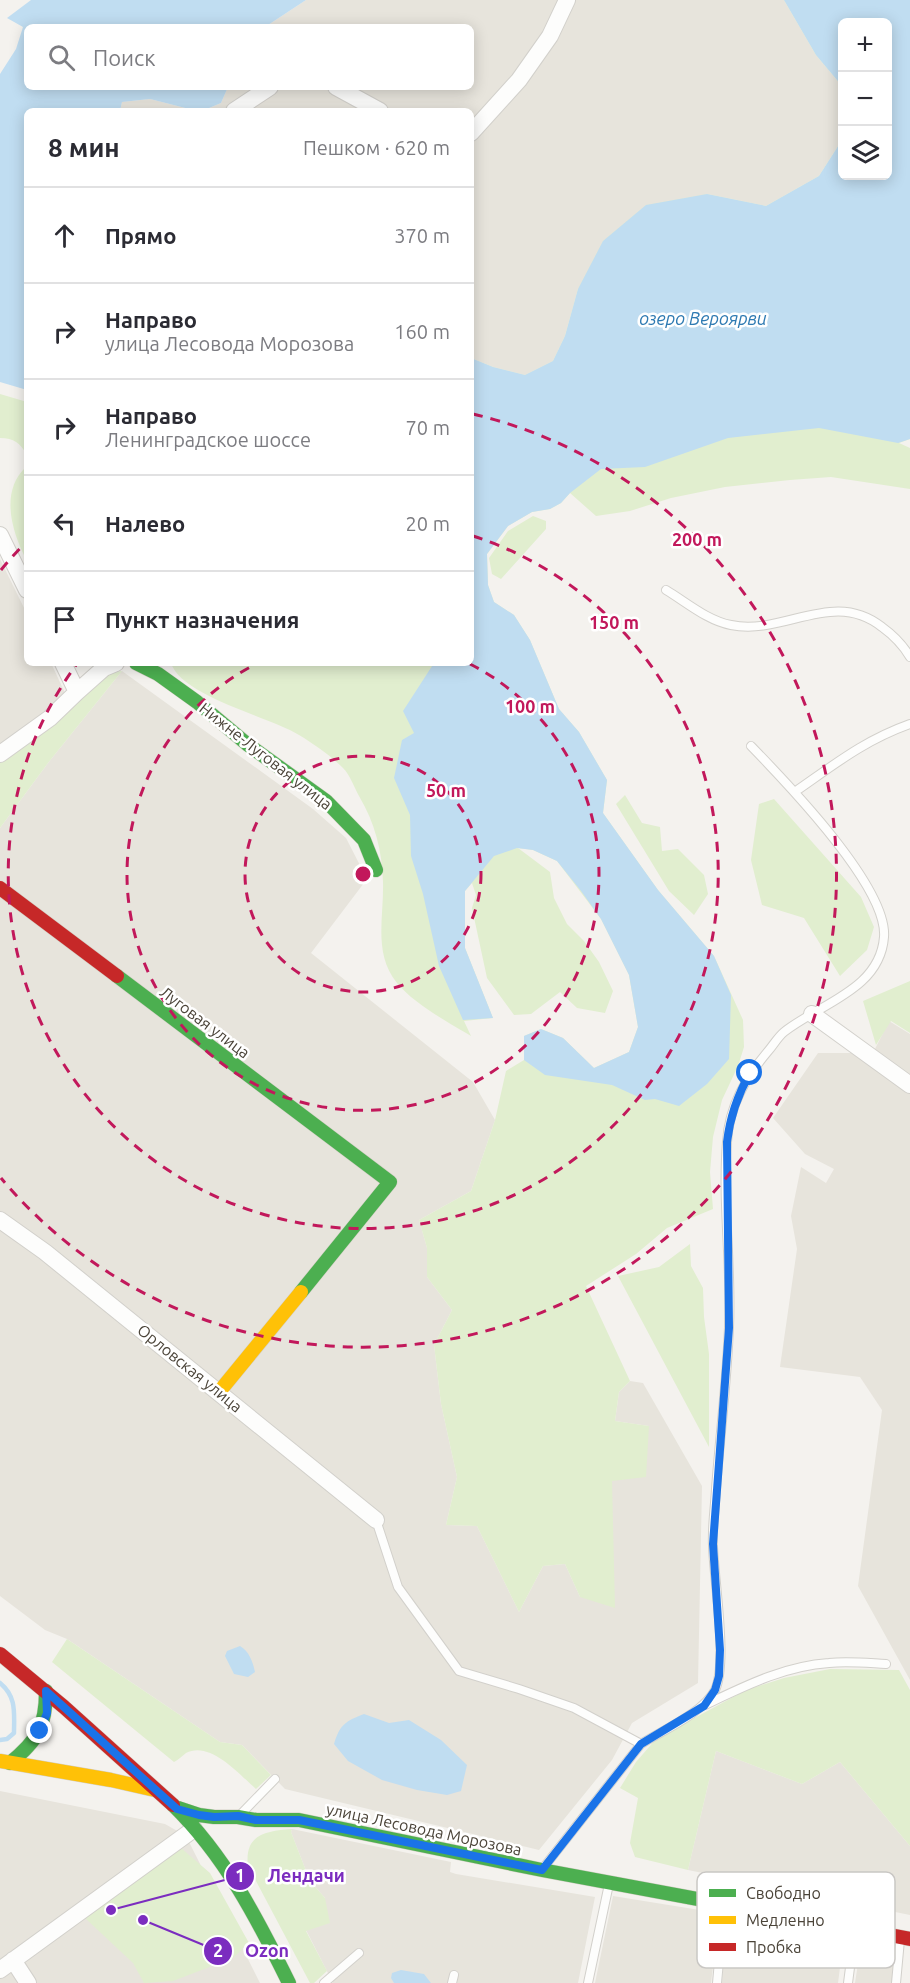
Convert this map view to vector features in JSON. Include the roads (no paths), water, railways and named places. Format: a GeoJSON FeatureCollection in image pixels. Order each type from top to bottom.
{"type":"FeatureCollection","features":[{"type":"Feature","properties":{"kind":"street"},"geometry":{"type":"LineString","coordinates":[[474,130],[519,80],[550,36],[563,1]]}},
{"type":"Feature","properties":{"kind":"street"},"geometry":{"type":"LineString","coordinates":[[238,108],[266,90]]}},
{"type":"Feature","properties":{"kind":"street"},"geometry":{"type":"LineString","coordinates":[[342,90],[374,108]]}},
{"type":"Feature","properties":{"kind":"street"},"geometry":{"type":"LineString","coordinates":[[0,535],[24,584]]}},
{"type":"Feature","properties":{"kind":"street"},"geometry":{"type":"LineString","coordinates":[[64,666],[77,692]]}},
{"type":"Feature","properties":{"kind":"street"},"geometry":{"type":"LineString","coordinates":[[0,754],[50,718],[109,666]]}},
{"type":"Feature","properties":{"kind":"street","name":"Нижне-Луговая улица"},"geometry":{"type":"LineString","coordinates":[[142,666],[174,685],[247,744],[326,801],[364,840],[376,870]]}},
{"type":"Feature","properties":{"kind":"street","name":"Луговая улица"},"geometry":{"type":"LineString","coordinates":[[0,888],[390,1182],[219,1392]]}},
{"type":"Feature","properties":{"kind":"street"},"geometry":{"type":"LineString","coordinates":[[812,1014],[910,1085]]}},
{"type":"Feature","properties":{"kind":"street","name":"Орловская улица"},"geometry":{"type":"LineString","coordinates":[[0,1220],[45,1252],[376,1520]]}},
{"type":"Feature","properties":{"kind":"street"},"geometry":{"type":"LineString","coordinates":[[0,1654],[46,1691],[177,1809],[195,1829],[219,1858],[262,1926],[289,1983]]}},
{"type":"Feature","properties":{"kind":"street"},"geometry":{"type":"LineString","coordinates":[[5,1762],[30,1747],[40,1731],[47,1713],[46,1691]]}},
{"type":"Feature","properties":{"kind":"street"},"geometry":{"type":"LineString","coordinates":[[5,1762],[111,1780],[157,1791]]}},
{"type":"Feature","properties":{"kind":"street","name":"улица Лесовода Морозова"},"geometry":{"type":"LineString","coordinates":[[177,1809],[199,1815],[238,1816],[256,1820],[299,1820],[697,1899]]}},
{"type":"Feature","properties":{"kind":"street"},"geometry":{"type":"LineString","coordinates":[[219,1858],[226,1832],[235,1824],[256,1820]]}},
{"type":"Feature","properties":{"kind":"street"},"geometry":{"type":"LineString","coordinates":[[28,1983],[7,1965],[195,1829]]}},
{"type":"Feature","properties":{"kind":"lane"},"geometry":{"type":"LineString","coordinates":[[666,590],[711,618],[730,625],[750,627],[772,624],[833,610],[855,612],[873,620],[893,635],[910,657]]}},
{"type":"Feature","properties":{"kind":"lane"},"geometry":{"type":"LineString","coordinates":[[796,791],[863,744],[886,732],[910,724]]}},
{"type":"Feature","properties":{"kind":"lane"},"geometry":{"type":"LineString","coordinates":[[704,1706],[715,1690],[719,1676],[720,1650],[713,1544],[729,1328],[726,1162],[729,1122],[737,1097],[756,1065],[783,1034],[869,976],[880,958],[885,935],[880,910],[868,885],[796,791],[751,746]]}},
{"type":"Feature","properties":{"kind":"lane"},"geometry":{"type":"LineString","coordinates":[[376,1520],[398,1587],[459,1671],[574,1708],[641,1744]]}},
{"type":"Feature","properties":{"kind":"lane"},"geometry":{"type":"LineString","coordinates":[[542,1870],[641,1744],[704,1706],[756,1681],[790,1670],[829,1663],[886,1664]]}},
{"type":"Feature","properties":{"kind":"lane"},"geometry":{"type":"LineString","coordinates":[[238,1816],[275,1779]]}},
{"type":"Feature","properties":{"kind":"lane"},"geometry":{"type":"LineString","coordinates":[[588,1983],[609,1883]]}},
{"type":"Feature","properties":{"kind":"lane"},"geometry":{"type":"LineString","coordinates":[[896,1983],[905,1938]]}},
{"type":"Feature","properties":{"kind":"lane"},"geometry":{"type":"LineString","coordinates":[[324,1983],[360,1953]]}},
{"type":"Feature","properties":{"kind":"lane"},"geometry":{"type":"LineString","coordinates":[[717,1983],[718,1968]]}},
{"type":"Feature","properties":{"kind":"lane"},"geometry":{"type":"LineString","coordinates":[[848,1983],[850,1968]]}},
{"type":"Feature","properties":{"kind":"water"},"geometry":{"type":"Polygon","coordinates":[[[31,0],[306,0],[270,24],[24,24],[24,90],[227,90],[221,103],[209,108],[185,108],[150,99],[122,102],[121,108],[24,108],[24,389],[0,382],[0,74],[16,49],[23,27],[7,18],[31,0]]]}},
{"type":"Feature","properties":{"kind":"water","name":"озеро Вероярви"},"geometry":{"type":"Polygon","coordinates":[[[784,0],[910,0],[910,439],[898,443],[819,428],[728,438],[645,467],[601,469],[561,503],[550,509],[532,512],[508,526],[487,554],[488,585],[494,602],[514,615],[530,640],[559,709],[579,732],[607,780],[603,813],[658,890],[714,956],[731,995],[729,1059],[707,1084],[679,1106],[655,1099],[645,1100],[612,1085],[545,1075],[524,1060],[524,1036],[541,1029],[563,1038],[594,1068],[629,1052],[638,1027],[629,975],[601,919],[557,861],[533,850],[517,848],[494,856],[465,891],[465,948],[493,1018],[463,1020],[439,966],[423,894],[411,856],[410,815],[394,778],[402,740],[414,733],[403,711],[432,666],[474,666],[474,359],[493,367],[525,375],[553,361],[565,336],[578,289],[603,241],[646,205],[707,194],[766,206],[819,176],[838,146],[838,180],[892,180],[892,18],[838,18],[838,81],[816,55],[784,0]]]}},
{"type":"Feature","properties":{"kind":"water"},"geometry":{"type":"Polygon","coordinates":[[[240,1646],[248,1654],[254,1668],[255,1672],[248,1677],[234,1674],[225,1656],[227,1651],[240,1646]]]}},
{"type":"Feature","properties":{"kind":"water"},"geometry":{"type":"Polygon","coordinates":[[[364,1714],[389,1723],[409,1720],[441,1740],[467,1765],[461,1791],[447,1795],[417,1790],[382,1780],[348,1761],[334,1744],[336,1737],[344,1724],[364,1714]]]}},
{"type":"Feature","properties":{"kind":"water"},"geometry":{"type":"Polygon","coordinates":[[[401,1970],[424,1974],[431,1983],[394,1983],[391,1978],[392,1973],[401,1970]]]}},
{"type":"Feature","properties":{"kind":"waterway"},"geometry":{"type":"LineString","coordinates":[[0,1683],[12,1700],[14,1719],[14,1733],[7,1739],[0,1740]]}},
{"type":"Feature","properties":{"kind":"place","name":"Лендачи"},"geometry":{"type":"Point","coordinates":[111,1910]}},
{"type":"Feature","properties":{"kind":"place","name":"Ozon"},"geometry":{"type":"Point","coordinates":[143,1920]}}]}
